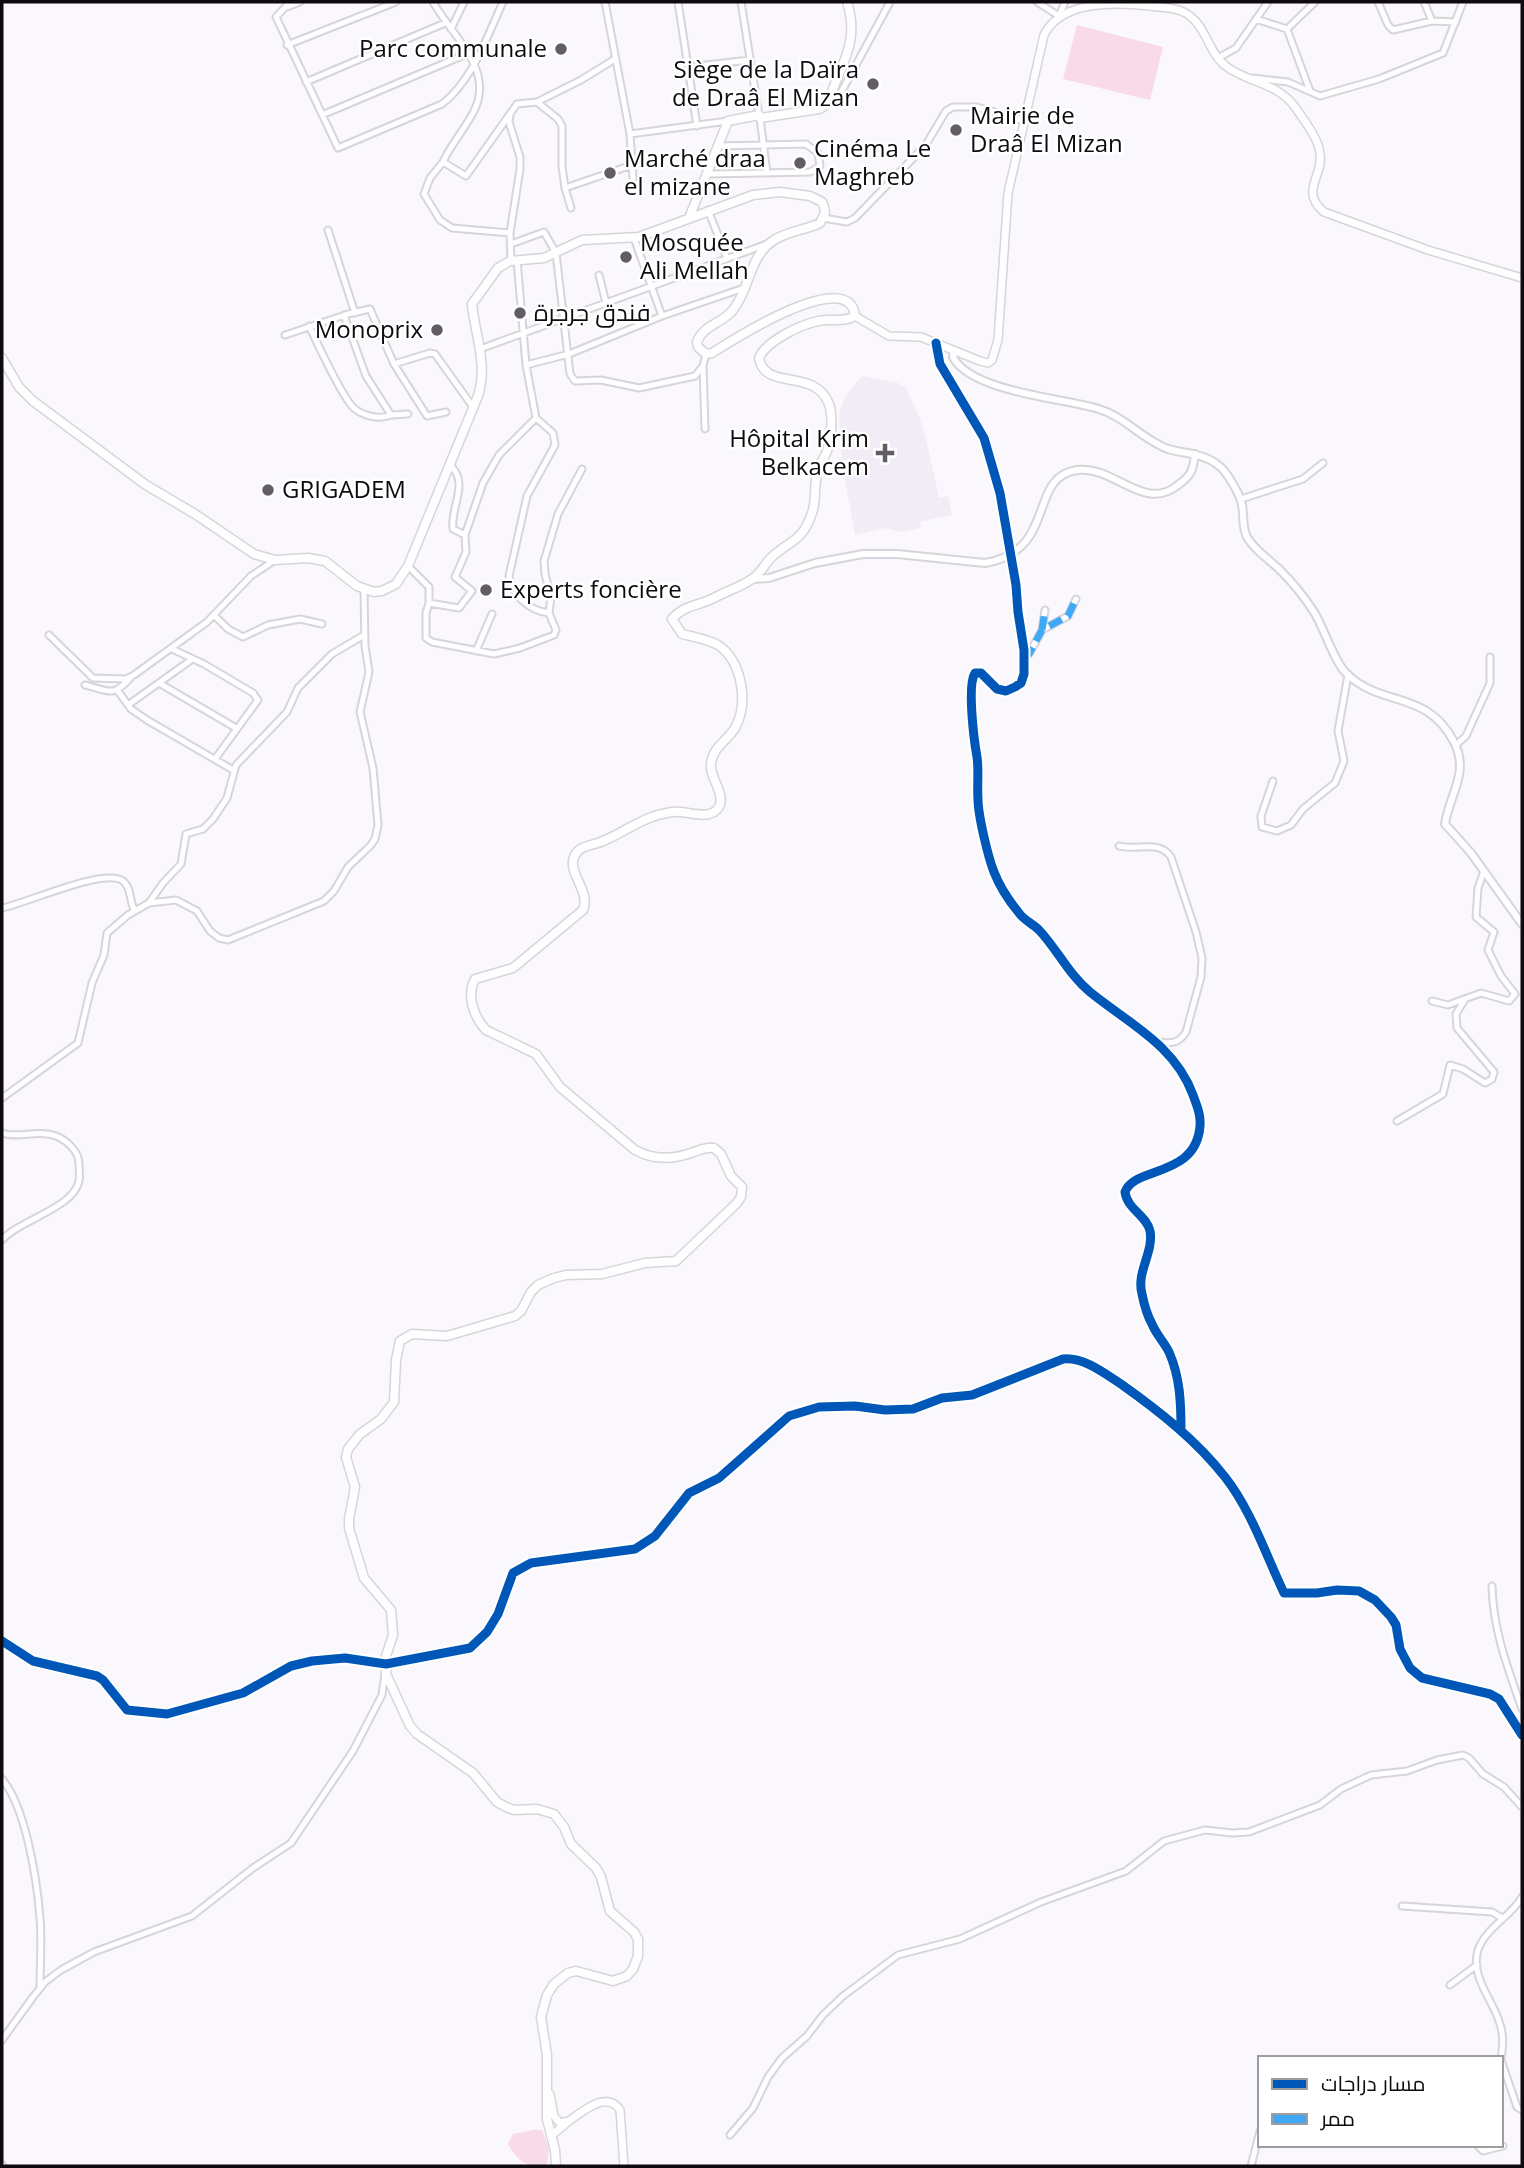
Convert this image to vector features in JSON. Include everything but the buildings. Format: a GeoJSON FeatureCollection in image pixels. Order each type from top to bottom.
{"type":"FeatureCollection","features":[{"type":"Feature","properties":{"kind":"main road"},"geometry":{"type":"LineString","coordinates":[[688,218],[728,121],[819,109],[828,101],[852,42],[847,2]]}},
{"type":"Feature","properties":{"kind":"main road"},"geometry":{"type":"LineString","coordinates":[[2,358],[19,387],[33,401],[146,485],[195,514],[240,546],[254,554],[275,560],[309,558],[325,561],[364,590],[374,592],[388,589],[400,579],[408,566],[473,407],[482,378],[472,304],[498,268],[514,260],[537,260],[582,240],[634,238],[753,195],[780,192],[810,195],[822,202],[825,213],[823,218],[813,226],[770,243],[756,259],[733,311],[699,336],[698,347],[706,354],[712,353],[751,328],[819,298],[836,298],[852,305],[855,316],[889,337],[921,337],[990,362],[995,355],[1007,236],[1008,193],[1044,35],[1059,16],[1097,3],[1116,2],[1181,10],[1199,24],[1218,58],[1229,69],[1281,92],[1294,105],[1319,147],[1321,162],[1313,185],[1313,194],[1314,200],[1324,212],[1428,250],[1522,278]]}},
{"type":"Feature","properties":{"kind":"main road"},"geometry":{"type":"LineString","coordinates":[[555,2166],[556,2157],[547,2119],[547,2055],[541,2017],[547,1995],[554,1984],[568,1973],[576,1971],[613,1981],[620,1980],[633,1969],[638,1956],[638,1939],[634,1932],[610,1911],[601,1877],[596,1868],[571,1844],[560,1820],[548,1811],[506,1808],[465,1767],[417,1734],[405,1717],[386,1674],[393,1635],[393,1618],[387,1604],[364,1578],[349,1528],[355,1487],[346,1457],[352,1442],[381,1419],[394,1402],[400,1340],[412,1334],[447,1336],[515,1316],[538,1285],[554,1278],[602,1274],[645,1264],[676,1261],[741,1197],[742,1186],[731,1176],[721,1154],[714,1148],[702,1148],[663,1158],[645,1156],[635,1150],[560,1087],[536,1054],[486,1030],[472,1003],[471,988],[475,979],[513,968],[583,910],[585,895],[573,867],[577,852],[581,848],[606,840],[632,824],[659,815],[680,812],[707,815],[720,805],[721,799],[711,761],[738,721],[741,704],[740,678],[735,665],[724,650],[705,639],[682,634],[671,619],[686,607],[703,603],[753,579],[772,556],[800,537],[807,526],[815,504],[815,479],[829,443],[828,402],[816,386],[800,380],[774,377],[766,372],[760,366],[759,358],[767,345],[789,332],[818,321],[849,319],[855,316]]}},
{"type":"Feature","properties":{"kind":"main road"},"geometry":{"type":"LineString","coordinates":[[548,2083],[556,2120],[560,2123],[569,2120]]}},
{"type":"Feature","properties":{"kind":"main road"},"geometry":{"type":"LineString","coordinates":[[551,2136],[569,2120],[596,2104],[610,2101],[615,2103],[620,2110],[624,2166]]}},
{"type":"Feature","properties":{"kind":"street"},"geometry":{"type":"LineString","coordinates":[[290,2],[275,17],[338,148],[442,104],[459,89],[503,2]]}},
{"type":"Feature","properties":{"kind":"street"},"geometry":{"type":"LineString","coordinates":[[280,10],[300,2]]}},
{"type":"Feature","properties":{"kind":"street"},"geometry":{"type":"LineString","coordinates":[[288,45],[396,2]]}},
{"type":"Feature","properties":{"kind":"street"},"geometry":{"type":"LineString","coordinates":[[433,2],[445,23],[475,61],[480,89],[475,110],[430,178],[425,194],[440,220],[452,228],[510,233]]}},
{"type":"Feature","properties":{"kind":"street"},"geometry":{"type":"LineString","coordinates":[[451,29],[464,2]]}},
{"type":"Feature","properties":{"kind":"street"},"geometry":{"type":"LineString","coordinates":[[605,2],[630,134],[633,178]]}},
{"type":"Feature","properties":{"kind":"street"},"geometry":{"type":"LineString","coordinates":[[678,2],[698,126]]}},
{"type":"Feature","properties":{"kind":"street"},"geometry":{"type":"LineString","coordinates":[[740,2],[767,173]]}},
{"type":"Feature","properties":{"kind":"street"},"geometry":{"type":"LineString","coordinates":[[828,101],[839,95],[890,2]]}},
{"type":"Feature","properties":{"kind":"street"},"geometry":{"type":"LineString","coordinates":[[1037,2],[1059,16],[1065,2]]}},
{"type":"Feature","properties":{"kind":"street"},"geometry":{"type":"LineString","coordinates":[[1218,58],[1236,48],[1268,2]]}},
{"type":"Feature","properties":{"kind":"street"},"geometry":{"type":"LineString","coordinates":[[1287,29],[1315,2]]}},
{"type":"Feature","properties":{"kind":"street"},"geometry":{"type":"LineString","coordinates":[[1378,2],[1388,25],[1394,30],[1432,21],[1456,23]]}},
{"type":"Feature","properties":{"kind":"street"},"geometry":{"type":"LineString","coordinates":[[1424,2],[1432,21]]}},
{"type":"Feature","properties":{"kind":"street"},"geometry":{"type":"LineString","coordinates":[[1250,78],[1288,82],[1320,96],[1367,82],[1443,53],[1463,2]]}},
{"type":"Feature","properties":{"kind":"street"},"geometry":{"type":"LineString","coordinates":[[1256,19],[1287,29]]}},
{"type":"Feature","properties":{"kind":"street"},"geometry":{"type":"LineString","coordinates":[[306,82],[445,23]]}},
{"type":"Feature","properties":{"kind":"street"},"geometry":{"type":"LineString","coordinates":[[1287,29],[1310,92]]}},
{"type":"Feature","properties":{"kind":"street"},"geometry":{"type":"LineString","coordinates":[[322,116],[469,53]]}},
{"type":"Feature","properties":{"kind":"street"},"geometry":{"type":"LineString","coordinates":[[443,162],[466,176],[517,104],[537,102],[615,59]]}},
{"type":"Feature","properties":{"kind":"street"},"geometry":{"type":"LineString","coordinates":[[688,67],[750,60]]}},
{"type":"Feature","properties":{"kind":"street"},"geometry":{"type":"LineString","coordinates":[[537,102],[558,118],[562,126],[562,166],[571,208]]}},
{"type":"Feature","properties":{"kind":"street"},"geometry":{"type":"LineString","coordinates":[[823,218],[846,222],[855,218],[925,146],[946,111],[953,107],[977,107],[1025,121]]}},
{"type":"Feature","properties":{"kind":"street"},"geometry":{"type":"LineString","coordinates":[[510,111],[509,122],[520,157],[510,233],[526,365],[536,418],[553,433],[555,445],[527,496],[509,576],[510,586],[519,598],[542,612],[549,613]]}},
{"type":"Feature","properties":{"kind":"street"},"geometry":{"type":"LineString","coordinates":[[630,134],[728,121]]}},
{"type":"Feature","properties":{"kind":"street"},"geometry":{"type":"LineString","coordinates":[[706,174],[810,172],[820,166],[818,153],[806,144],[717,146]]}},
{"type":"Feature","properties":{"kind":"street"},"geometry":{"type":"LineString","coordinates":[[565,188],[632,164]]}},
{"type":"Feature","properties":{"kind":"street"},"geometry":{"type":"LineString","coordinates":[[708,210],[727,258]]}},
{"type":"Feature","properties":{"kind":"street"},"geometry":{"type":"LineString","coordinates":[[328,230],[355,313]]}},
{"type":"Feature","properties":{"kind":"street"},"geometry":{"type":"LineString","coordinates":[[511,244],[544,232],[556,253],[570,376],[575,381],[601,380],[633,388],[695,376],[703,366]]}},
{"type":"Feature","properties":{"kind":"street"},"geometry":{"type":"LineString","coordinates":[[634,238],[662,316]]}},
{"type":"Feature","properties":{"kind":"street"},"geometry":{"type":"LineString","coordinates":[[480,349],[770,243]]}},
{"type":"Feature","properties":{"kind":"street"},"geometry":{"type":"LineString","coordinates":[[599,275],[606,303]]}},
{"type":"Feature","properties":{"kind":"street"},"geometry":{"type":"LineString","coordinates":[[526,365],[569,354],[662,316],[744,288]]}},
{"type":"Feature","properties":{"kind":"street"},"geometry":{"type":"LineString","coordinates":[[285,335],[369,309],[394,365],[427,416],[446,412]]}},
{"type":"Feature","properties":{"kind":"street"},"geometry":{"type":"LineString","coordinates":[[344,315],[366,376],[391,415]]}},
{"type":"Feature","properties":{"kind":"street"},"geometry":{"type":"LineString","coordinates":[[309,326],[324,359],[354,408],[377,418],[408,414]]}},
{"type":"Feature","properties":{"kind":"street"},"geometry":{"type":"LineString","coordinates":[[936,343],[940,364],[984,438],[1000,493],[1024,650],[1024,674],[1015,687],[1006,691],[997,689],[981,673],[975,673],[972,677],[971,706],[979,768],[978,801],[994,872],[1019,914],[1039,930],[1088,991],[1156,1042],[1172,1058],[1188,1080],[1199,1112],[1200,1128],[1185,1157],[1170,1168],[1130,1183],[1125,1192],[1131,1207],[1147,1223],[1150,1232],[1151,1243],[1140,1284],[1152,1324],[1175,1366],[1181,1392],[1181,1430]]}},
{"type":"Feature","properties":{"kind":"street"},"geometry":{"type":"LineString","coordinates":[[954,351],[953,356],[960,367],[991,384],[1099,409],[1118,418],[1149,440],[1220,465],[1241,499],[1246,535],[1284,574],[1313,610],[1345,672],[1365,687],[1397,700],[1420,705],[1445,727],[1456,745],[1459,785],[1445,824],[1522,924]]}},
{"type":"Feature","properties":{"kind":"street"},"geometry":{"type":"LineString","coordinates":[[394,365],[430,353],[435,354],[473,407]]}},
{"type":"Feature","properties":{"kind":"street"},"geometry":{"type":"LineString","coordinates":[[705,429],[703,366],[706,354]]}},
{"type":"Feature","properties":{"kind":"street"},"geometry":{"type":"LineString","coordinates":[[429,603],[458,608],[472,591],[455,577],[466,552],[465,535],[483,483],[499,455],[536,418]]}},
{"type":"Feature","properties":{"kind":"street"},"geometry":{"type":"LineString","coordinates":[[753,579],[769,578],[815,563],[863,554],[897,554],[985,563],[998,561],[1022,548],[1029,540],[1047,494],[1063,475],[1075,470],[1090,470],[1107,474],[1147,495],[1160,494],[1173,490],[1185,481],[1193,470],[1195,454]]}},
{"type":"Feature","properties":{"kind":"street"},"geometry":{"type":"LineString","coordinates":[[1241,499],[1303,479],[1323,463]]}},
{"type":"Feature","properties":{"kind":"street"},"geometry":{"type":"LineString","coordinates":[[450,465],[455,469],[460,484],[453,529],[465,535]]}},
{"type":"Feature","properties":{"kind":"street"},"geometry":{"type":"LineString","coordinates":[[408,566],[429,587],[426,638],[432,642],[494,654],[548,639],[556,631],[549,613],[551,597],[544,568],[546,553],[558,514],[582,469]]}},
{"type":"Feature","properties":{"kind":"street"},"geometry":{"type":"LineString","coordinates":[[48,635],[93,678],[126,679],[172,649],[214,615],[251,576],[275,560]]}},
{"type":"Feature","properties":{"kind":"street"},"geometry":{"type":"LineString","coordinates":[[2,1098],[78,1043],[92,983],[104,955],[107,933],[135,911],[149,903],[176,900],[186,903],[197,911],[219,938],[228,940],[324,901],[334,891],[348,867],[371,845],[378,825],[373,768],[359,712],[369,672],[364,635],[364,590]]}},
{"type":"Feature","properties":{"kind":"street"},"geometry":{"type":"LineString","coordinates":[[1042,630],[1068,616],[1076,599]]}},
{"type":"Feature","properties":{"kind":"street"},"geometry":{"type":"LineString","coordinates":[[1024,650],[1029,654],[1042,630],[1045,610]]}},
{"type":"Feature","properties":{"kind":"street"},"geometry":{"type":"LineString","coordinates":[[476,651],[492,614]]}},
{"type":"Feature","properties":{"kind":"street"},"geometry":{"type":"LineString","coordinates":[[214,615],[228,629],[243,637],[268,625],[300,619],[322,624]]}},
{"type":"Feature","properties":{"kind":"street"},"geometry":{"type":"LineString","coordinates":[[149,903],[181,863],[186,834],[202,829],[227,799],[233,770],[247,752],[287,712],[294,694],[308,677],[332,654],[364,635]]}},
{"type":"Feature","properties":{"kind":"street"},"geometry":{"type":"LineString","coordinates":[[172,649],[215,670],[258,700],[215,759]]}},
{"type":"Feature","properties":{"kind":"street"},"geometry":{"type":"LineString","coordinates":[[1456,745],[1466,736],[1490,683],[1489,657]]}},
{"type":"Feature","properties":{"kind":"street"},"geometry":{"type":"LineString","coordinates":[[128,705],[191,660]]}},
{"type":"Feature","properties":{"kind":"street"},"geometry":{"type":"LineString","coordinates":[[85,685],[118,691],[134,674]]}},
{"type":"Feature","properties":{"kind":"street"},"geometry":{"type":"LineString","coordinates":[[1273,781],[1261,816],[1262,827],[1277,831],[1292,825],[1303,809],[1335,783],[1344,761],[1338,731],[1348,675]]}},
{"type":"Feature","properties":{"kind":"street"},"geometry":{"type":"LineString","coordinates":[[159,682],[236,729]]}},
{"type":"Feature","properties":{"kind":"street"},"geometry":{"type":"LineString","coordinates":[[118,691],[128,705],[147,720],[233,770]]}},
{"type":"Feature","properties":{"kind":"street"},"geometry":{"type":"LineString","coordinates":[[1119,846],[1159,846],[1166,849],[1196,932],[1202,958],[1201,977],[1186,1032],[1181,1040],[1174,1043],[1156,1042]]}},
{"type":"Feature","properties":{"kind":"street"},"geometry":{"type":"LineString","coordinates":[[1432,1001],[1448,1005],[1480,993],[1509,1001],[1515,994],[1501,976],[1488,950],[1494,932],[1476,917],[1478,888],[1483,871]]}},
{"type":"Feature","properties":{"kind":"street"},"geometry":{"type":"LineString","coordinates":[[2,908],[86,882],[113,877],[125,882],[135,911]]}},
{"type":"Feature","properties":{"kind":"street"},"geometry":{"type":"LineString","coordinates":[[1397,1121],[1443,1094],[1450,1065],[1463,1069],[1485,1083],[1492,1079],[1494,1072],[1457,1028],[1456,1014],[1464,1001]]}},
{"type":"Feature","properties":{"kind":"street"},"geometry":{"type":"LineString","coordinates":[[2,1133],[44,1133],[60,1138],[79,1158],[79,1182],[73,1193],[60,1204],[10,1230],[2,1240]]}},
{"type":"Feature","properties":{"kind":"street"},"geometry":{"type":"LineString","coordinates":[[2,1641],[33,1661],[97,1676],[127,1710],[154,1714],[167,1714],[243,1693],[291,1666],[312,1661],[345,1658],[386,1666],[470,1648],[487,1632],[498,1614],[513,1573],[531,1563],[635,1549],[654,1536],[688,1493],[719,1478],[789,1416],[819,1407],[913,1409],[942,1398],[972,1395],[1071,1358],[1106,1374],[1144,1400],[1181,1430],[1227,1478],[1248,1515],[1284,1592],[1359,1591],[1375,1600],[1396,1625],[1400,1649],[1410,1668],[1422,1678],[1490,1694],[1499,1699],[1522,1731]]}},
{"type":"Feature","properties":{"kind":"street"},"geometry":{"type":"LineString","coordinates":[[1492,1586],[1498,1636],[1522,1709]]}},
{"type":"Feature","properties":{"kind":"street"},"geometry":{"type":"LineString","coordinates":[[2,2040],[40,1988],[78,1959],[201,1911],[232,1884],[291,1843],[353,1751],[373,1714],[382,1695],[386,1666]]}},
{"type":"Feature","properties":{"kind":"street"},"geometry":{"type":"LineString","coordinates":[[730,2135],[753,2108],[768,2077],[782,2058],[807,2036],[822,2015],[898,1955],[960,1939],[1041,1902],[1126,1871],[1164,1841],[1205,1830],[1249,1832],[1320,1805],[1341,1789],[1371,1775],[1408,1771],[1437,1760],[1463,1755],[1483,1774],[1504,1787],[1522,1807]]}},
{"type":"Feature","properties":{"kind":"street"},"geometry":{"type":"LineString","coordinates":[[2,1779],[13,1798],[26,1833],[40,1916],[40,1988]]}},
{"type":"Feature","properties":{"kind":"street"},"geometry":{"type":"LineString","coordinates":[[1501,2056],[1503,2040],[1500,2022],[1480,1979],[1478,1949],[1494,1925],[1522,1897]]}},
{"type":"Feature","properties":{"kind":"street"},"geometry":{"type":"LineString","coordinates":[[1402,1906],[1492,1912],[1502,1918]]}},
{"type":"Feature","properties":{"kind":"street"},"geometry":{"type":"LineString","coordinates":[[1450,1985],[1477,1965]]}},
{"type":"Feature","properties":{"kind":"street"},"geometry":{"type":"LineString","coordinates":[[1503,2066],[1517,2107],[1522,2110]]}},
{"type":"Feature","properties":{"kind":"street"},"geometry":{"type":"LineString","coordinates":[[1251,2166],[1258,2139]]}},
{"type":"Feature","properties":{"kind":"street"},"geometry":{"type":"LineString","coordinates":[[1479,2147],[1483,2151],[1499,2147]]}},
{"type":"Feature","properties":{"kind":"shaded area"},"geometry":{"type":"Polygon","coordinates":[[[1077,25],[1163,47],[1150,100],[1063,79],[1077,25]]]}},
{"type":"Feature","properties":{"kind":"shaded area","name":"Hôpital Krim Belkacem"},"geometry":{"type":"Polygon","coordinates":[[[862,376],[898,383],[906,388],[920,419],[939,498],[948,496],[952,515],[920,522],[921,528],[903,532],[885,528],[855,535],[842,464],[839,415],[844,398],[862,376]]]}},
{"type":"Feature","properties":{"kind":"shaded area"},"geometry":{"type":"Polygon","coordinates":[[[542,2130],[549,2148],[547,2166],[523,2162],[508,2144],[513,2134],[542,2130]]]}},
{"type":"Feature","properties":{"kind":"marked path"},"geometry":{"type":"LineString","coordinates":[[1024,650],[1029,654],[1042,630],[1068,616],[1076,599]]}},
{"type":"Feature","properties":{"kind":"marked path"},"geometry":{"type":"LineString","coordinates":[[1042,630],[1045,610]]}},
{"type":"Feature","properties":{"kind":"cycle path"},"geometry":{"type":"LineString","coordinates":[[936,343],[940,364],[984,438],[1000,493],[1024,650],[1024,674],[1021,683],[1015,687],[1006,691],[997,689],[981,673],[975,673],[973,679],[972,713],[978,762],[978,806],[996,877],[1023,918],[1037,928],[1083,985],[1149,1036],[1175,1062],[1185,1077],[1199,1114],[1200,1126],[1196,1143],[1188,1155],[1177,1163],[1140,1178],[1125,1192],[1129,1203],[1150,1231],[1150,1247],[1141,1278],[1142,1294],[1149,1317],[1169,1352],[1176,1371],[1181,1430]]}},
{"type":"Feature","properties":{"kind":"cycle path"},"geometry":{"type":"LineString","coordinates":[[2,1641],[33,1661],[97,1676],[127,1710],[167,1714],[243,1693],[291,1666],[312,1661],[345,1658],[386,1664],[470,1648],[487,1632],[498,1614],[513,1573],[531,1563],[635,1549],[655,1536],[689,1493],[719,1478],[789,1416],[819,1407],[913,1409],[942,1398],[972,1395],[1063,1359],[1071,1359],[1094,1367],[1135,1394],[1176,1427],[1214,1463],[1243,1504],[1284,1593],[1359,1591],[1375,1600],[1396,1625],[1400,1649],[1410,1668],[1422,1678],[1490,1694],[1499,1699],[1522,1735]]}},
{"type":"Feature","properties":{"kind":"place","name":"Parc communale"},"geometry":{"type":"Point","coordinates":[561,49]}},
{"type":"Feature","properties":{"kind":"place","name":"Siège de la Daïra de Draâ El Mizan"},"geometry":{"type":"Point","coordinates":[873,84]}},
{"type":"Feature","properties":{"kind":"place","name":"Mairie de Draâ El Mizan"},"geometry":{"type":"Point","coordinates":[956,130]}},
{"type":"Feature","properties":{"kind":"place","name":"Cinéma Le Maghreb"},"geometry":{"type":"Point","coordinates":[800,163]}},
{"type":"Feature","properties":{"kind":"place","name":"Marché draa el mizane"},"geometry":{"type":"Point","coordinates":[610,173]}},
{"type":"Feature","properties":{"kind":"place","name":"Mosquée Ali Mellah"},"geometry":{"type":"Point","coordinates":[626,257]}},
{"type":"Feature","properties":{"kind":"place","name":"فندق جرجرة"},"geometry":{"type":"Point","coordinates":[520,313]}},
{"type":"Feature","properties":{"kind":"place","name":"Monoprix"},"geometry":{"type":"Point","coordinates":[437,330]}},
{"type":"Feature","properties":{"kind":"place","name":"Hôpital Krim Belkacem"},"geometry":{"type":"Point","coordinates":[885,453]}},
{"type":"Feature","properties":{"kind":"place","name":"GRIGADEM"},"geometry":{"type":"Point","coordinates":[268,490]}},
{"type":"Feature","properties":{"kind":"place","name":"Experts foncière"},"geometry":{"type":"Point","coordinates":[486,590]}}]}
